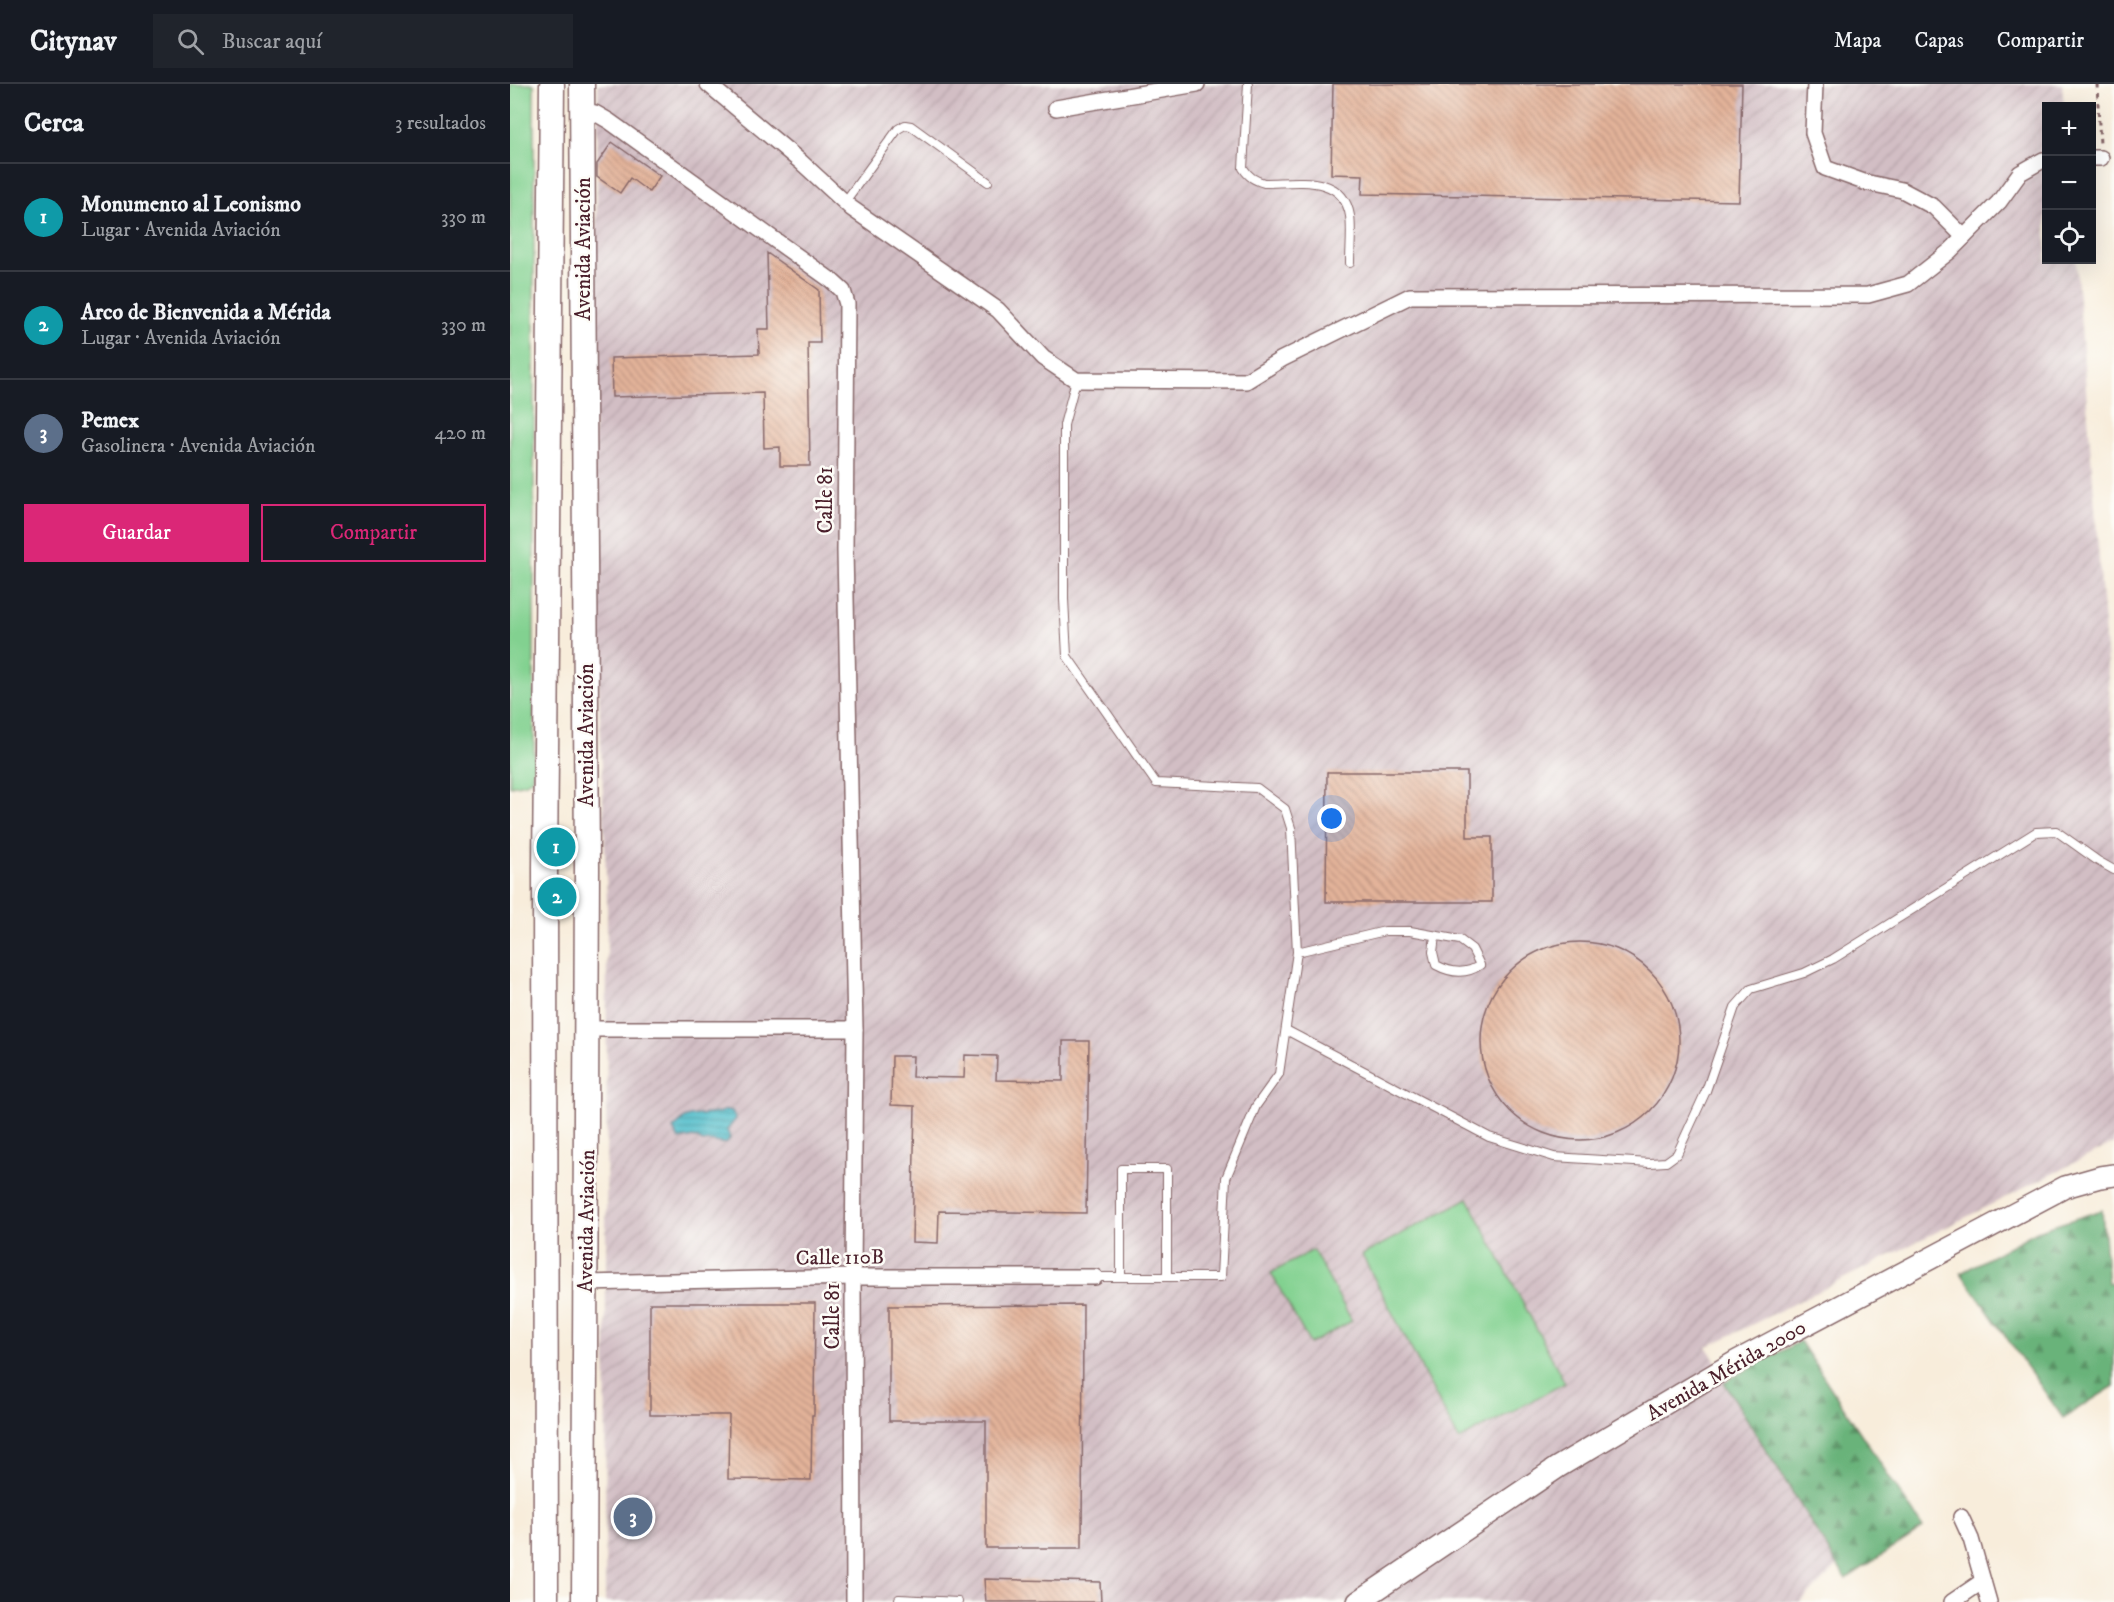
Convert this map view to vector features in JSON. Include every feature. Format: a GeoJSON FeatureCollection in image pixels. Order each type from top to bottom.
{"type":"FeatureCollection","features":[{"type":"Feature","properties":{"kind":"main road","name":"Avenida Aviación"},"geometry":{"type":"LineString","coordinates":[[546,1602],[545,868],[552,84]]}},
{"type":"Feature","properties":{"kind":"main road","name":"Avenida Aviación"},"geometry":{"type":"LineString","coordinates":[[582,84],[587,1029],[584,1602]]}},
{"type":"Feature","properties":{"kind":"main road","name":"Avenida Mérida 2000"},"geometry":{"type":"LineString","coordinates":[[1358,1602],[1558,1467],[1737,1361],[2065,1186],[2100,1176],[2114,1175]]}},
{"type":"Feature","properties":{"kind":"street"},"geometry":{"type":"LineString","coordinates":[[708,84],[801,162],[844,202],[998,310],[1043,358],[1076,380],[1246,381],[1282,359],[1410,296],[1868,295],[1908,284],[1950,251],[1999,202],[2020,173],[2042,161]]}},
{"type":"Feature","properties":{"kind":"street"},"geometry":{"type":"LineString","coordinates":[[1056,108],[1197,84]]}},
{"type":"Feature","properties":{"kind":"street"},"geometry":{"type":"LineString","coordinates":[[1815,84],[1813,133],[1825,168],[1864,182],[1902,190],[1934,207],[1964,237]]}},
{"type":"Feature","properties":{"kind":"street","name":"Calle 81"},"geometry":{"type":"LineString","coordinates":[[582,110],[595,113],[609,121],[843,291],[847,304],[845,551],[855,1029],[854,1602]]}},
{"type":"Feature","properties":{"kind":"street"},"geometry":{"type":"LineString","coordinates":[[587,1029],[855,1029]]}},
{"type":"Feature","properties":{"kind":"street","name":"Calle 110B"},"geometry":{"type":"LineString","coordinates":[[585,1283],[853,1277],[1095,1277]]}},
{"type":"Feature","properties":{"kind":"street"},"geometry":{"type":"LineString","coordinates":[[1961,1517],[1971,1539],[1989,1602]]}},
{"type":"Feature","properties":{"kind":"street"},"geometry":{"type":"LineString","coordinates":[[1952,1602],[1983,1581]]}},
{"type":"Feature","properties":{"kind":"lane"},"geometry":{"type":"LineString","coordinates":[[1248,84],[1243,168],[1248,176],[1264,183],[1321,183],[1332,187],[1347,203],[1350,217],[1350,263]]}},
{"type":"Feature","properties":{"kind":"lane"},"geometry":{"type":"LineString","coordinates":[[844,202],[898,129],[905,125],[911,126],[988,182]]}},
{"type":"Feature","properties":{"kind":"lane"},"geometry":{"type":"LineString","coordinates":[[1076,380],[1064,425],[1064,599],[1067,656],[1156,783],[1257,788],[1285,809],[1292,828],[1297,952],[1279,1074],[1256,1106],[1226,1178],[1221,1278],[1095,1277]]}},
{"type":"Feature","properties":{"kind":"lane"},"geometry":{"type":"LineString","coordinates":[[1286,1030],[1489,1137],[1554,1157],[1666,1162],[1677,1154],[1706,1091],[1736,1007],[1751,989],[1804,973],[1833,959],[2036,832],[2056,831],[2114,870]]}},
{"type":"Feature","properties":{"kind":"lane"},"geometry":{"type":"LineString","coordinates":[[1297,952],[1385,931],[1410,931],[1460,940],[1472,949],[1480,965],[1471,971],[1445,970],[1436,964],[1433,952],[1435,936]]}},
{"type":"Feature","properties":{"kind":"lane"},"geometry":{"type":"LineString","coordinates":[[1121,1277],[1121,1169],[1167,1169],[1167,1277]]}},
{"type":"Feature","properties":{"kind":"lane"},"geometry":{"type":"LineString","coordinates":[[899,1602],[899,1599],[958,1602]]}},
{"type":"Feature","properties":{"kind":"path"},"geometry":{"type":"LineString","coordinates":[[2096,158],[2097,84]]}},
{"type":"Feature","properties":{"kind":"shaded area"},"geometry":{"type":"Polygon","coordinates":[[[598,84],[2062,84],[2064,102],[2042,102],[2042,264],[2076,264],[2114,754],[2114,1143],[1707,1347],[1840,1564],[1801,1602],[605,1602],[607,902],[593,532],[598,84]]]}},
{"type":"Feature","properties":{"kind":"green space"},"geometry":{"type":"Polygon","coordinates":[[[510,84],[534,84],[534,760],[532,778],[526,783],[510,786],[510,84]]]}},
{"type":"Feature","properties":{"kind":"green space"},"geometry":{"type":"Polygon","coordinates":[[[1468,1198],[1565,1383],[1459,1440],[1362,1255],[1468,1198]]]}},
{"type":"Feature","properties":{"kind":"green space"},"geometry":{"type":"Polygon","coordinates":[[[2102,1210],[2108,1283],[2114,1282],[2114,1386],[2063,1418],[1961,1273],[2037,1231],[2102,1210]]]}},
{"type":"Feature","properties":{"kind":"green space"},"geometry":{"type":"Polygon","coordinates":[[[1313,1250],[1352,1321],[1310,1344],[1271,1273],[1313,1250]]]}},
{"type":"Feature","properties":{"kind":"green space"},"geometry":{"type":"Polygon","coordinates":[[[1800,1341],[1923,1528],[1846,1579],[1724,1382],[1800,1341]]]}},
{"type":"Feature","properties":{"kind":"water"},"geometry":{"type":"Polygon","coordinates":[[[732,1111],[736,1119],[727,1130],[730,1138],[727,1143],[703,1142],[694,1137],[679,1140],[673,1129],[690,1116],[732,1111]]]}},
{"type":"Feature","properties":{"kind":"building"},"geometry":{"type":"Polygon","coordinates":[[[1333,84],[1742,84],[1739,201],[1362,194],[1363,175],[1331,174],[1333,84]]]}},
{"type":"Feature","properties":{"kind":"building"},"geometry":{"type":"Polygon","coordinates":[[[612,142],[660,176],[649,192],[630,178],[620,193],[597,177],[597,164],[612,142]]]}},
{"type":"Feature","properties":{"kind":"building"},"geometry":{"type":"Polygon","coordinates":[[[767,253],[819,290],[820,343],[808,343],[810,466],[780,466],[780,447],[764,448],[763,393],[612,397],[611,358],[759,354],[758,329],[769,329],[767,253]]]}},
{"type":"Feature","properties":{"kind":"building"},"geometry":{"type":"Polygon","coordinates":[[[1327,772],[1467,772],[1467,837],[1492,837],[1492,902],[1326,902],[1327,772]]]}},
{"type":"Feature","properties":{"kind":"building"},"geometry":{"type":"Polygon","coordinates":[[[1570,942],[1590,942],[1627,953],[1657,978],[1672,1003],[1679,1031],[1675,1070],[1668,1088],[1643,1118],[1627,1129],[1609,1136],[1590,1140],[1570,1140],[1533,1129],[1503,1104],[1492,1088],[1485,1070],[1481,1051],[1481,1031],[1492,994],[1517,964],[1533,953],[1551,946],[1570,942]]]}},
{"type":"Feature","properties":{"kind":"building"},"geometry":{"type":"Polygon","coordinates":[[[1063,1041],[1089,1041],[1086,1213],[939,1211],[938,1243],[912,1242],[915,1106],[891,1105],[892,1056],[913,1056],[912,1077],[964,1078],[965,1055],[997,1056],[996,1080],[1063,1081],[1063,1041]]]}},
{"type":"Feature","properties":{"kind":"building"},"geometry":{"type":"Polygon","coordinates":[[[650,1303],[815,1303],[811,1480],[728,1479],[729,1415],[650,1415],[650,1303]]]}},
{"type":"Feature","properties":{"kind":"building"},"geometry":{"type":"Polygon","coordinates":[[[1083,1305],[1082,1548],[986,1548],[986,1421],[889,1421],[889,1306],[1083,1305]]]}},
{"type":"Feature","properties":{"kind":"building"},"geometry":{"type":"Polygon","coordinates":[[[984,1579],[1100,1582],[1101,1602],[986,1602],[984,1579]]]}},
{"type":"Feature","properties":{"kind":"place","name":"Monumento al Leonismo"},"geometry":{"type":"Point","coordinates":[556,847]}},
{"type":"Feature","properties":{"kind":"place","name":"Arco de Bienvenida a Mérida"},"geometry":{"type":"Point","coordinates":[557,897]}},
{"type":"Feature","properties":{"kind":"place","name":"Pemex"},"geometry":{"type":"Point","coordinates":[633,1517]}}]}
